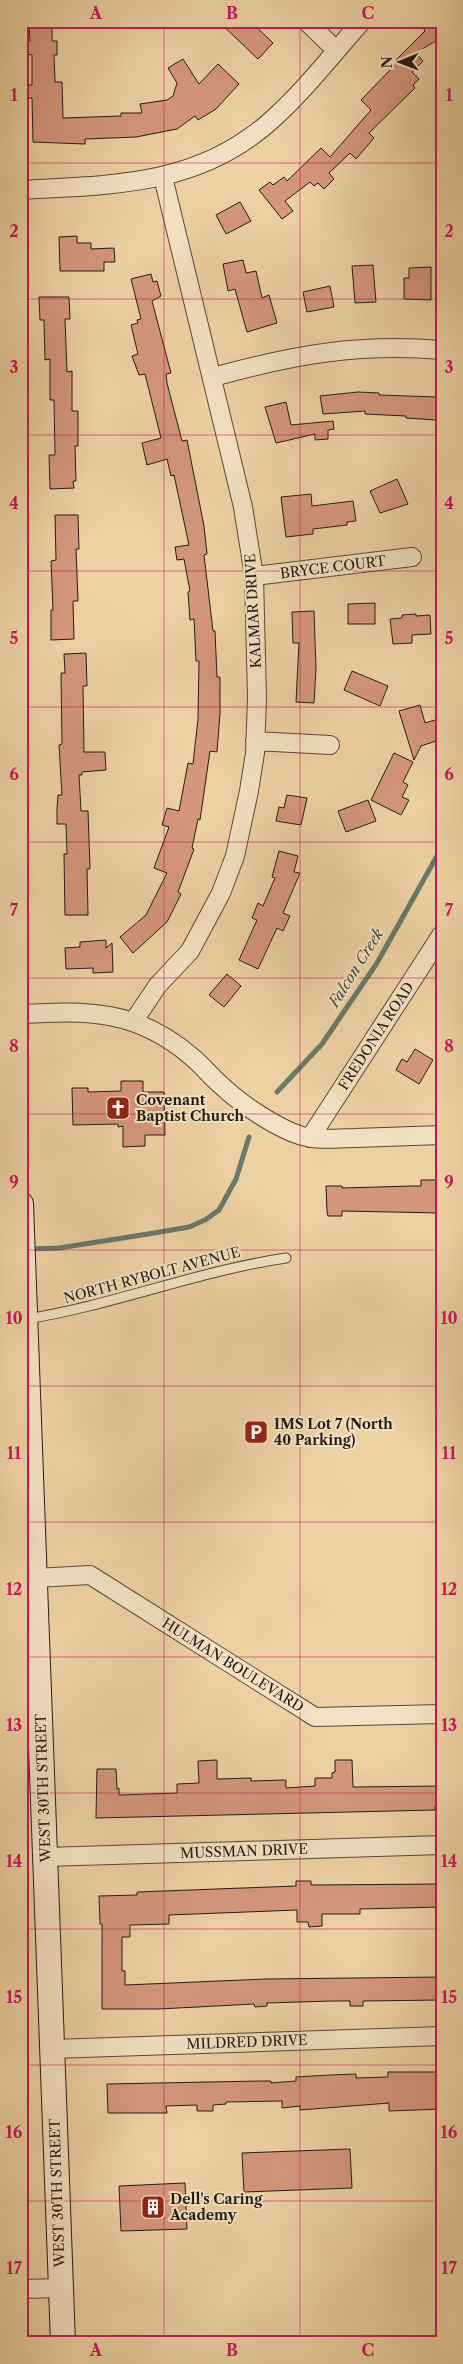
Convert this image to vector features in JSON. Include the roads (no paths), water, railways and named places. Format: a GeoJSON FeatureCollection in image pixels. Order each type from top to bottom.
{"type":"FeatureCollection","features":[{"type":"Feature","properties":{"kind":"main road","name":"WEST 30TH STREET"},"geometry":{"type":"LineString","coordinates":[[22,1214],[23,1320],[36,1578],[63,2343]]}},
{"type":"Feature","properties":{"kind":"street"},"geometry":{"type":"LineString","coordinates":[[306,21],[336,50]]}},
{"type":"Feature","properties":{"kind":"street"},"geometry":{"type":"LineString","coordinates":[[21,190],[116,185],[163,177],[207,162],[260,130],[288,104],[362,21]]}},
{"type":"Feature","properties":{"kind":"street","name":"KALMAR DRIVE"},"geometry":{"type":"LineString","coordinates":[[133,1022],[158,985],[190,951],[221,892],[242,830],[252,778],[255,741],[257,678],[254,576],[243,507],[163,177]]}},
{"type":"Feature","properties":{"kind":"street"},"geometry":{"type":"LineString","coordinates":[[213,377],[264,363],[324,351],[386,347],[442,350]]}},
{"type":"Feature","properties":{"kind":"street","name":"BRYCE COURT"},"geometry":{"type":"LineString","coordinates":[[254,576],[412,557]]}},
{"type":"Feature","properties":{"kind":"street"},"geometry":{"type":"LineString","coordinates":[[255,741],[330,745]]}},
{"type":"Feature","properties":{"kind":"street","name":"FREDONIA ROAD"},"geometry":{"type":"LineString","coordinates":[[310,1138],[441,936]]}},
{"type":"Feature","properties":{"kind":"street"},"geometry":{"type":"LineString","coordinates":[[21,1014],[82,1012],[112,1016],[133,1022],[162,1035],[181,1048],[220,1085],[244,1104],[294,1133],[310,1138],[442,1135]]}},
{"type":"Feature","properties":{"kind":"street","name":"HULMAN BOULEVARD"},"geometry":{"type":"LineString","coordinates":[[36,1578],[90,1575],[315,1717],[442,1714]]}},
{"type":"Feature","properties":{"kind":"street","name":"MUSSMAN DRIVE"},"geometry":{"type":"LineString","coordinates":[[45,1856],[442,1845]]}},
{"type":"Feature","properties":{"kind":"street","name":"MILDRED DRIVE"},"geometry":{"type":"LineString","coordinates":[[52,2048],[442,2036]]}},
{"type":"Feature","properties":{"kind":"street"},"geometry":{"type":"LineString","coordinates":[[21,2289],[61,2288]]}},
{"type":"Feature","properties":{"kind":"lane","name":"NORTH RYBOLT AVENUE"},"geometry":{"type":"LineString","coordinates":[[23,1320],[79,1309],[246,1264],[286,1258]]}},
{"type":"Feature","properties":{"kind":"waterway","name":"Falcon Creek"},"geometry":{"type":"LineString","coordinates":[[277,1092],[322,1044],[377,963],[442,847]]}},
{"type":"Feature","properties":{"kind":"waterway","name":"Falcon Creek"},"geometry":{"type":"LineString","coordinates":[[29,1249],[59,1248],[148,1234],[189,1227],[205,1220],[219,1210],[236,1179],[249,1137]]}},
{"type":"Feature","properties":{"kind":"place","name":"Covenant Baptist Church"},"geometry":{"type":"Point","coordinates":[118,1108]}},
{"type":"Feature","properties":{"kind":"place","name":"IMS Lot 7 (North 40 Parking)"},"geometry":{"type":"Point","coordinates":[256,1432]}},
{"type":"Feature","properties":{"kind":"place","name":"Dell's Caring Academy"},"geometry":{"type":"Point","coordinates":[153,2207]}}]}
